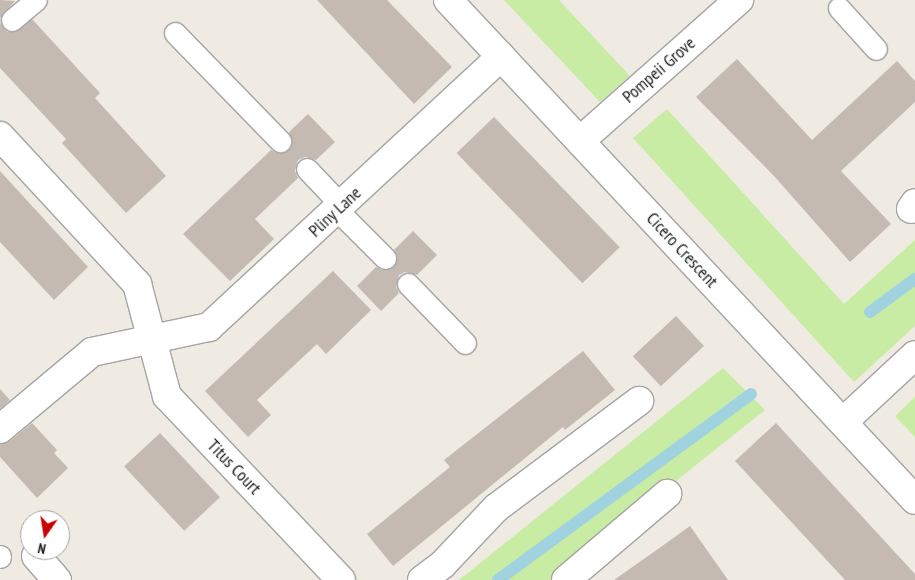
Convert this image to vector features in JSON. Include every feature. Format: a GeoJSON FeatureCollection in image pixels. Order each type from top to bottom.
{"type":"FeatureCollection","features":[{"type":"Feature","properties":{"kind":"street","name":"Cicero Crescent"},"geometry":{"type":"LineString","coordinates":[[448,0],[915,500]]}},
{"type":"Feature","properties":{"kind":"street","name":"Pompeii Grove"},"geometry":{"type":"LineString","coordinates":[[580,141],[739,0]]}},
{"type":"Feature","properties":{"kind":"street","name":"Pliny Lane"},"geometry":{"type":"LineString","coordinates":[[153,339],[209,327],[340,208],[501,56]]}},
{"type":"Feature","properties":{"kind":"street","name":"Titus Court"},"geometry":{"type":"LineString","coordinates":[[0,136],[137,284],[167,396],[341,580]]}},
{"type":"Feature","properties":{"kind":"street"},"geometry":{"type":"LineString","coordinates":[[0,429],[92,352],[153,339]]}},
{"type":"Feature","properties":{"kind":"street"},"geometry":{"type":"LineString","coordinates":[[843,422],[915,356]]}},
{"type":"Feature","properties":{"kind":"street"},"geometry":{"type":"LineString","coordinates":[[422,580],[443,564],[496,508],[639,401]]}},
{"type":"Feature","properties":{"kind":"street"},"geometry":{"type":"LineString","coordinates":[[566,580],[667,494]]}},
{"type":"Feature","properties":{"kind":"street"},"geometry":{"type":"LineString","coordinates":[[40,560],[58,580]]}},
{"type":"Feature","properties":{"kind":"lane"},"geometry":{"type":"LineString","coordinates":[[12,20],[36,0]]}},
{"type":"Feature","properties":{"kind":"lane"},"geometry":{"type":"LineString","coordinates":[[839,8],[876,49]]}},
{"type":"Feature","properties":{"kind":"lane"},"geometry":{"type":"LineString","coordinates":[[175,34],[280,141]]}},
{"type":"Feature","properties":{"kind":"lane"},"geometry":{"type":"LineString","coordinates":[[307,169],[385,258]]}},
{"type":"Feature","properties":{"kind":"lane"},"geometry":{"type":"LineString","coordinates":[[408,284],[465,343]]}},
{"type":"Feature","properties":{"kind":"green space"},"geometry":{"type":"Polygon","coordinates":[[[504,0],[559,0],[630,76],[600,102],[504,0]]]}},
{"type":"Feature","properties":{"kind":"green space"},"geometry":{"type":"Polygon","coordinates":[[[667,109],[844,304],[915,240],[915,326],[854,382],[633,138],[667,109]]]}},
{"type":"Feature","properties":{"kind":"green space"},"geometry":{"type":"Polygon","coordinates":[[[723,368],[765,410],[552,580],[459,580],[723,368]]]}},
{"type":"Feature","properties":{"kind":"green space"},"geometry":{"type":"Polygon","coordinates":[[[915,397],[915,437],[895,416],[915,397]]]}},
{"type":"Feature","properties":{"kind":"building"},"geometry":{"type":"Polygon","coordinates":[[[0,0],[15,1],[0,18],[0,0]]]}},
{"type":"Feature","properties":{"kind":"building"},"geometry":{"type":"Polygon","coordinates":[[[317,0],[387,0],[452,67],[414,104],[317,0]]]}},
{"type":"Feature","properties":{"kind":"building"},"geometry":{"type":"Polygon","coordinates":[[[32,19],[100,93],[95,98],[166,176],[126,213],[62,143],[66,139],[0,68],[0,23],[7,32],[14,32],[32,19]]]}},
{"type":"Feature","properties":{"kind":"building"},"geometry":{"type":"Polygon","coordinates":[[[737,59],[812,140],[897,61],[915,81],[915,102],[841,171],[891,224],[850,262],[774,176],[696,97],[737,59]]]}},
{"type":"Feature","properties":{"kind":"building"},"geometry":{"type":"Polygon","coordinates":[[[308,114],[335,142],[316,160],[305,157],[298,160],[295,171],[298,178],[255,219],[274,239],[230,281],[183,234],[271,150],[277,153],[288,150],[292,144],[289,132],[308,114]]]}},
{"type":"Feature","properties":{"kind":"building"},"geometry":{"type":"Polygon","coordinates":[[[494,117],[620,247],[582,283],[457,153],[494,117]]]}},
{"type":"Feature","properties":{"kind":"building"},"geometry":{"type":"Polygon","coordinates":[[[0,171],[88,267],[54,300],[0,242],[0,171]]]}},
{"type":"Feature","properties":{"kind":"building"},"geometry":{"type":"Polygon","coordinates":[[[413,231],[437,255],[417,275],[405,272],[399,275],[396,287],[399,293],[381,311],[357,286],[376,267],[382,270],[393,267],[397,261],[394,250],[413,231]]]}},
{"type":"Feature","properties":{"kind":"building"},"geometry":{"type":"Polygon","coordinates":[[[333,271],[371,310],[326,354],[317,344],[257,400],[271,415],[248,437],[205,391],[333,271]]]}},
{"type":"Feature","properties":{"kind":"building"},"geometry":{"type":"Polygon","coordinates":[[[676,316],[704,346],[661,386],[633,356],[676,316]]]}},
{"type":"Feature","properties":{"kind":"building"},"geometry":{"type":"Polygon","coordinates":[[[583,351],[615,390],[565,430],[563,427],[393,566],[367,534],[450,467],[444,460],[583,351]]]}},
{"type":"Feature","properties":{"kind":"building"},"geometry":{"type":"Polygon","coordinates":[[[0,389],[10,400],[0,409],[0,389]]]}},
{"type":"Feature","properties":{"kind":"building"},"geometry":{"type":"Polygon","coordinates":[[[32,423],[57,450],[54,453],[68,468],[37,498],[0,457],[0,444],[10,441],[32,423]]]}},
{"type":"Feature","properties":{"kind":"building"},"geometry":{"type":"Polygon","coordinates":[[[776,423],[915,574],[915,580],[845,580],[735,461],[776,423]]]}},
{"type":"Feature","properties":{"kind":"building"},"geometry":{"type":"Polygon","coordinates":[[[160,433],[220,497],[184,531],[124,466],[160,433]]]}},
{"type":"Feature","properties":{"kind":"building"},"geometry":{"type":"Polygon","coordinates":[[[690,526],[728,580],[614,580],[665,544],[690,526]]]}},
{"type":"Feature","properties":{"kind":"waterway"},"geometry":{"type":"LineString","coordinates":[[870,312],[915,279]]}},
{"type":"Feature","properties":{"kind":"waterway"},"geometry":{"type":"LineString","coordinates":[[498,580],[751,394]]}}]}
